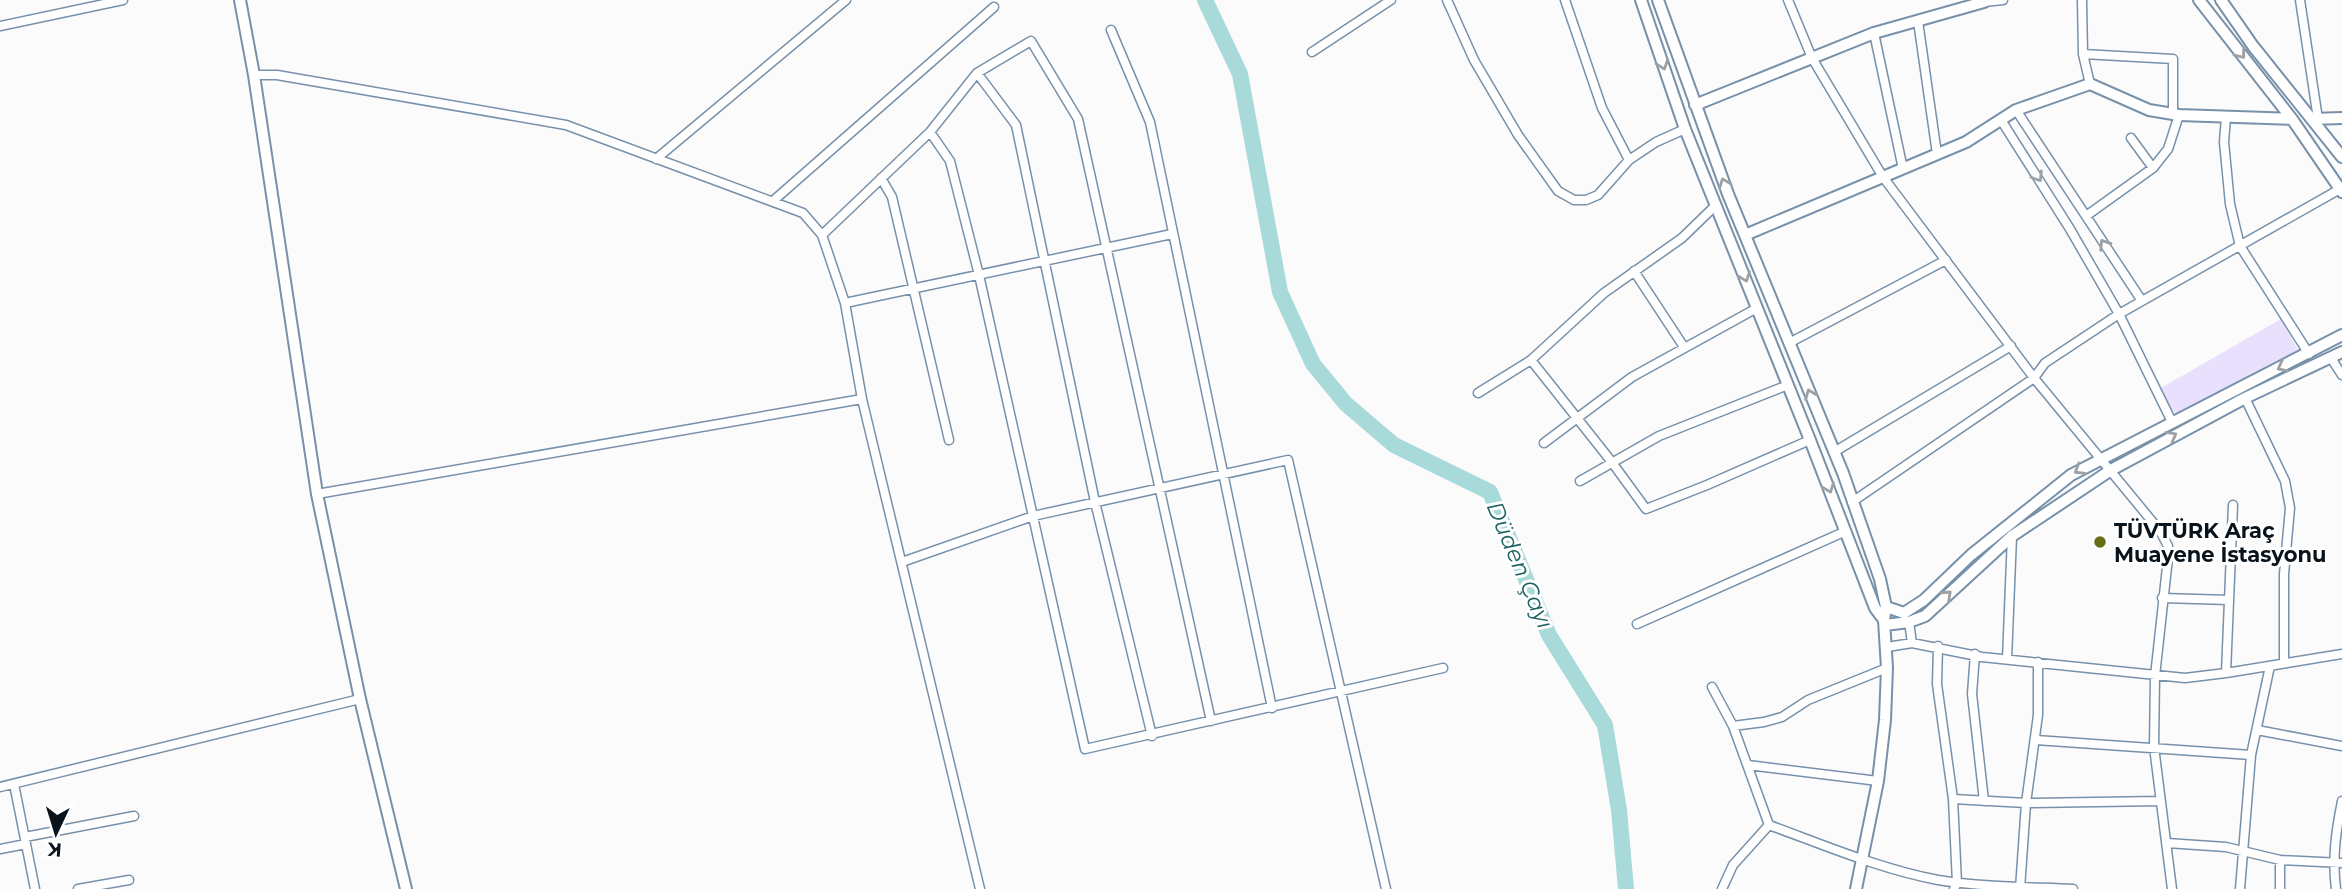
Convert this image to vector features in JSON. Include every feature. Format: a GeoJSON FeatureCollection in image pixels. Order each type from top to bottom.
{"type":"FeatureCollection","features":[{"type":"Feature","properties":{"kind":"main road"},"geometry":{"type":"LineString","coordinates":[[240,0],[254,75],[317,494],[360,699],[406,889]]}},
{"type":"Feature","properties":{"kind":"main road"},"geometry":{"type":"LineString","coordinates":[[1641,0],[1685,129],[1875,608],[1886,623]]}},
{"type":"Feature","properties":{"kind":"main road"},"geometry":{"type":"LineString","coordinates":[[1658,0],[1695,105],[1834,452],[1880,579],[1886,607],[1888,668],[1885,720],[1878,781],[1856,889]]}},
{"type":"Feature","properties":{"kind":"main road"},"geometry":{"type":"LineString","coordinates":[[2199,0],[2292,119],[2341,191]]}},
{"type":"Feature","properties":{"kind":"main road"},"geometry":{"type":"LineString","coordinates":[[2221,0],[2253,46],[2315,119],[2342,158]]}},
{"type":"Feature","properties":{"kind":"main road"},"geometry":{"type":"LineString","coordinates":[[1695,105],[1874,33],[1983,1]]}},
{"type":"Feature","properties":{"kind":"main road"},"geometry":{"type":"LineString","coordinates":[[1745,235],[1966,142],[2016,110],[2090,84],[2149,110],[2176,115],[2292,119]]}},
{"type":"Feature","properties":{"kind":"main road"},"geometry":{"type":"LineString","coordinates":[[2315,119],[2342,118]]}},
{"type":"Feature","properties":{"kind":"main road"},"geometry":{"type":"LineString","coordinates":[[1757,308],[1772,301]]}},
{"type":"Feature","properties":{"kind":"main road"},"geometry":{"type":"LineString","coordinates":[[1906,617],[1971,555],[2071,475],[2101,457],[2342,335]]}},
{"type":"Feature","properties":{"kind":"main road"},"geometry":{"type":"LineString","coordinates":[[1886,623],[1906,617],[1925,616],[2012,536],[2111,470],[2245,398],[2342,352]]}},
{"type":"Feature","properties":{"kind":"main road"},"geometry":{"type":"LineString","coordinates":[[1886,607],[1906,617]]}},
{"type":"Feature","properties":{"kind":"street"},"geometry":{"type":"LineString","coordinates":[[0,26],[123,0]]}},
{"type":"Feature","properties":{"kind":"street"},"geometry":{"type":"LineString","coordinates":[[656,159],[846,0]]}},
{"type":"Feature","properties":{"kind":"street"},"geometry":{"type":"LineString","coordinates":[[1312,52],[1391,0]]}},
{"type":"Feature","properties":{"kind":"street"},"geometry":{"type":"LineString","coordinates":[[1447,0],[1474,60],[1518,135],[1558,191],[1574,200],[1586,200],[1598,195],[1629,160],[1656,142],[1685,129]]}},
{"type":"Feature","properties":{"kind":"street"},"geometry":{"type":"LineString","coordinates":[[1565,0],[1602,108],[1629,160]]}},
{"type":"Feature","properties":{"kind":"street"},"geometry":{"type":"LineString","coordinates":[[1788,0],[1812,58],[1883,177],[2034,378],[2101,457],[2160,531],[2168,546],[2155,676],[2154,747],[2172,889]]}},
{"type":"Feature","properties":{"kind":"street"},"geometry":{"type":"LineString","coordinates":[[1983,1],[2003,0]]}},
{"type":"Feature","properties":{"kind":"street"},"geometry":{"type":"LineString","coordinates":[[2082,0],[2083,54],[2090,84]]}},
{"type":"Feature","properties":{"kind":"street"},"geometry":{"type":"LineString","coordinates":[[2300,0],[2315,119]]}},
{"type":"Feature","properties":{"kind":"street"},"geometry":{"type":"LineString","coordinates":[[773,201],[994,8]]}},
{"type":"Feature","properties":{"kind":"street"},"geometry":{"type":"LineString","coordinates":[[1918,21],[1937,154]]}},
{"type":"Feature","properties":{"kind":"street"},"geometry":{"type":"LineString","coordinates":[[1111,30],[1150,122],[1272,708]]}},
{"type":"Feature","properties":{"kind":"street"},"geometry":{"type":"LineString","coordinates":[[1874,33],[1903,169]]}},
{"type":"Feature","properties":{"kind":"street"},"geometry":{"type":"LineString","coordinates":[[822,235],[930,132],[977,74],[1031,41],[1078,119],[1211,721]]}},
{"type":"Feature","properties":{"kind":"street"},"geometry":{"type":"LineString","coordinates":[[2083,54],[2173,59],[2176,115],[2168,149],[2153,168],[2086,216]]}},
{"type":"Feature","properties":{"kind":"street"},"geometry":{"type":"LineString","coordinates":[[977,74],[1016,125],[1095,502],[1152,736]]}},
{"type":"Feature","properties":{"kind":"street"},"geometry":{"type":"LineString","coordinates":[[254,75],[276,75],[566,125],[773,201],[803,214],[822,235],[845,303],[862,399],[980,889]]}},
{"type":"Feature","properties":{"kind":"street"},"geometry":{"type":"LineString","coordinates":[[2016,110],[2142,301]]}},
{"type":"Feature","properties":{"kind":"street"},"geometry":{"type":"LineString","coordinates":[[2226,117],[2224,142],[2230,204],[2240,246],[2309,354]]}},
{"type":"Feature","properties":{"kind":"street"},"geometry":{"type":"LineString","coordinates":[[2001,120],[2070,229],[2119,314],[2172,422]]}},
{"type":"Feature","properties":{"kind":"street"},"geometry":{"type":"LineString","coordinates":[[930,132],[950,161],[979,275],[1085,749],[1152,736],[1443,668]]}},
{"type":"Feature","properties":{"kind":"street"},"geometry":{"type":"LineString","coordinates":[[2131,138],[2153,168]]}},
{"type":"Feature","properties":{"kind":"street"},"geometry":{"type":"LineString","coordinates":[[881,178],[892,197],[949,440]]}},
{"type":"Feature","properties":{"kind":"street"},"geometry":{"type":"LineString","coordinates":[[1852,502],[2034,378],[2045,363],[2119,314],[2341,191]]}},
{"type":"Feature","properties":{"kind":"street"},"geometry":{"type":"LineString","coordinates":[[1478,393],[1531,360],[1604,293],[1682,238],[1716,205]]}},
{"type":"Feature","properties":{"kind":"street"},"geometry":{"type":"LineString","coordinates":[[845,303],[1172,234]]}},
{"type":"Feature","properties":{"kind":"street"},"geometry":{"type":"LineString","coordinates":[[1789,343],[1946,260]]}},
{"type":"Feature","properties":{"kind":"street"},"geometry":{"type":"LineString","coordinates":[[1634,271],[1684,347]]}},
{"type":"Feature","properties":{"kind":"street"},"geometry":{"type":"LineString","coordinates":[[1544,443],[1632,377],[1757,308]]}},
{"type":"Feature","properties":{"kind":"street"},"geometry":{"type":"LineString","coordinates":[[1834,452],[2011,346]]}},
{"type":"Feature","properties":{"kind":"street"},"geometry":{"type":"LineString","coordinates":[[2331,358],[2342,374]]}},
{"type":"Feature","properties":{"kind":"street"},"geometry":{"type":"LineString","coordinates":[[1531,360],[1646,509],[1810,440]]}},
{"type":"Feature","properties":{"kind":"street"},"geometry":{"type":"LineString","coordinates":[[1580,481],[1658,436],[1788,385]]}},
{"type":"Feature","properties":{"kind":"street"},"geometry":{"type":"LineString","coordinates":[[2245,398],[2285,481],[2290,508],[2284,574],[2284,663]]}},
{"type":"Feature","properties":{"kind":"street"},"geometry":{"type":"LineString","coordinates":[[317,494],[862,399]]}},
{"type":"Feature","properties":{"kind":"street"},"geometry":{"type":"LineString","coordinates":[[902,562],[1033,516],[1288,460],[1386,889]]}},
{"type":"Feature","properties":{"kind":"street"},"geometry":{"type":"LineString","coordinates":[[2043,496],[2055,506]]}},
{"type":"Feature","properties":{"kind":"street"},"geometry":{"type":"LineString","coordinates":[[2226,673],[2233,505]]}},
{"type":"Feature","properties":{"kind":"street"},"geometry":{"type":"LineString","coordinates":[[1637,624],[1846,531]]}},
{"type":"Feature","properties":{"kind":"street"},"geometry":{"type":"LineString","coordinates":[[2007,659],[2012,536]]}},
{"type":"Feature","properties":{"kind":"street"},"geometry":{"type":"LineString","coordinates":[[2162,598],[2229,600]]}},
{"type":"Feature","properties":{"kind":"street"},"geometry":{"type":"LineString","coordinates":[[1906,617],[1912,643]]}},
{"type":"Feature","properties":{"kind":"street"},"geometry":{"type":"LineString","coordinates":[[1887,647],[1912,643],[2007,659],[2185,678],[2342,654]]}},
{"type":"Feature","properties":{"kind":"street"},"geometry":{"type":"LineString","coordinates":[[1938,646],[1938,705],[1953,799],[1956,886]]}},
{"type":"Feature","properties":{"kind":"street"},"geometry":{"type":"LineString","coordinates":[[1975,654],[1972,694],[1984,801]]}},
{"type":"Feature","properties":{"kind":"street"},"geometry":{"type":"LineString","coordinates":[[2020,888],[2026,803],[2036,740],[2038,662]]}},
{"type":"Feature","properties":{"kind":"street"},"geometry":{"type":"LineString","coordinates":[[2240,889],[2252,755],[2270,666]]}},
{"type":"Feature","properties":{"kind":"street"},"geometry":{"type":"LineString","coordinates":[[1733,726],[1782,717],[1808,700],[1888,668]]}},
{"type":"Feature","properties":{"kind":"street"},"geometry":{"type":"LineString","coordinates":[[1712,687],[1733,726],[1769,825]]}},
{"type":"Feature","properties":{"kind":"street"},"geometry":{"type":"LineString","coordinates":[[0,788],[360,699]]}},
{"type":"Feature","properties":{"kind":"street"},"geometry":{"type":"LineString","coordinates":[[2257,730],[2342,746]]}},
{"type":"Feature","properties":{"kind":"street"},"geometry":{"type":"LineString","coordinates":[[2036,740],[2252,755]]}},
{"type":"Feature","properties":{"kind":"street"},"geometry":{"type":"LineString","coordinates":[[1748,765],[1878,781]]}},
{"type":"Feature","properties":{"kind":"street"},"geometry":{"type":"LineString","coordinates":[[14,784],[35,889]]}},
{"type":"Feature","properties":{"kind":"street"},"geometry":{"type":"LineString","coordinates":[[1953,799],[2026,803],[2159,801]]}},
{"type":"Feature","properties":{"kind":"street"},"geometry":{"type":"LineString","coordinates":[[2336,889],[2337,862],[2334,840],[2342,800]]}},
{"type":"Feature","properties":{"kind":"street"},"geometry":{"type":"LineString","coordinates":[[0,849],[134,816]]}},
{"type":"Feature","properties":{"kind":"street"},"geometry":{"type":"LineString","coordinates":[[1769,825],[1863,859],[1956,886],[2073,889]]}},
{"type":"Feature","properties":{"kind":"street"},"geometry":{"type":"LineString","coordinates":[[1722,889],[1733,865],[1769,825]]}},
{"type":"Feature","properties":{"kind":"street"},"geometry":{"type":"LineString","coordinates":[[2167,843],[2226,847],[2280,860],[2337,862]]}},
{"type":"Feature","properties":{"kind":"street"},"geometry":{"type":"LineString","coordinates":[[2280,860],[2280,889]]}},
{"type":"Feature","properties":{"kind":"street"},"geometry":{"type":"LineString","coordinates":[[78,889],[128,880]]}},
{"type":"Feature","properties":{"kind":"shaded area"},"geometry":{"type":"Polygon","coordinates":[[[2281,319],[2298,350],[2176,413],[2172,410],[2161,388],[2281,319]]]}},
{"type":"Feature","properties":{"kind":"waterway","name":"Düden Çayı"},"geometry":{"type":"LineString","coordinates":[[1205,0],[1240,74],[1280,292],[1313,364],[1346,404],[1394,445],[1490,492],[1549,635],[1605,725],[1619,810],[1626,889]]}},
{"type":"Feature","properties":{"kind":"place","name":"TÜVTÜRK Araç Muayene İstasyonu"},"geometry":{"type":"Point","coordinates":[2100,542]}}]}
